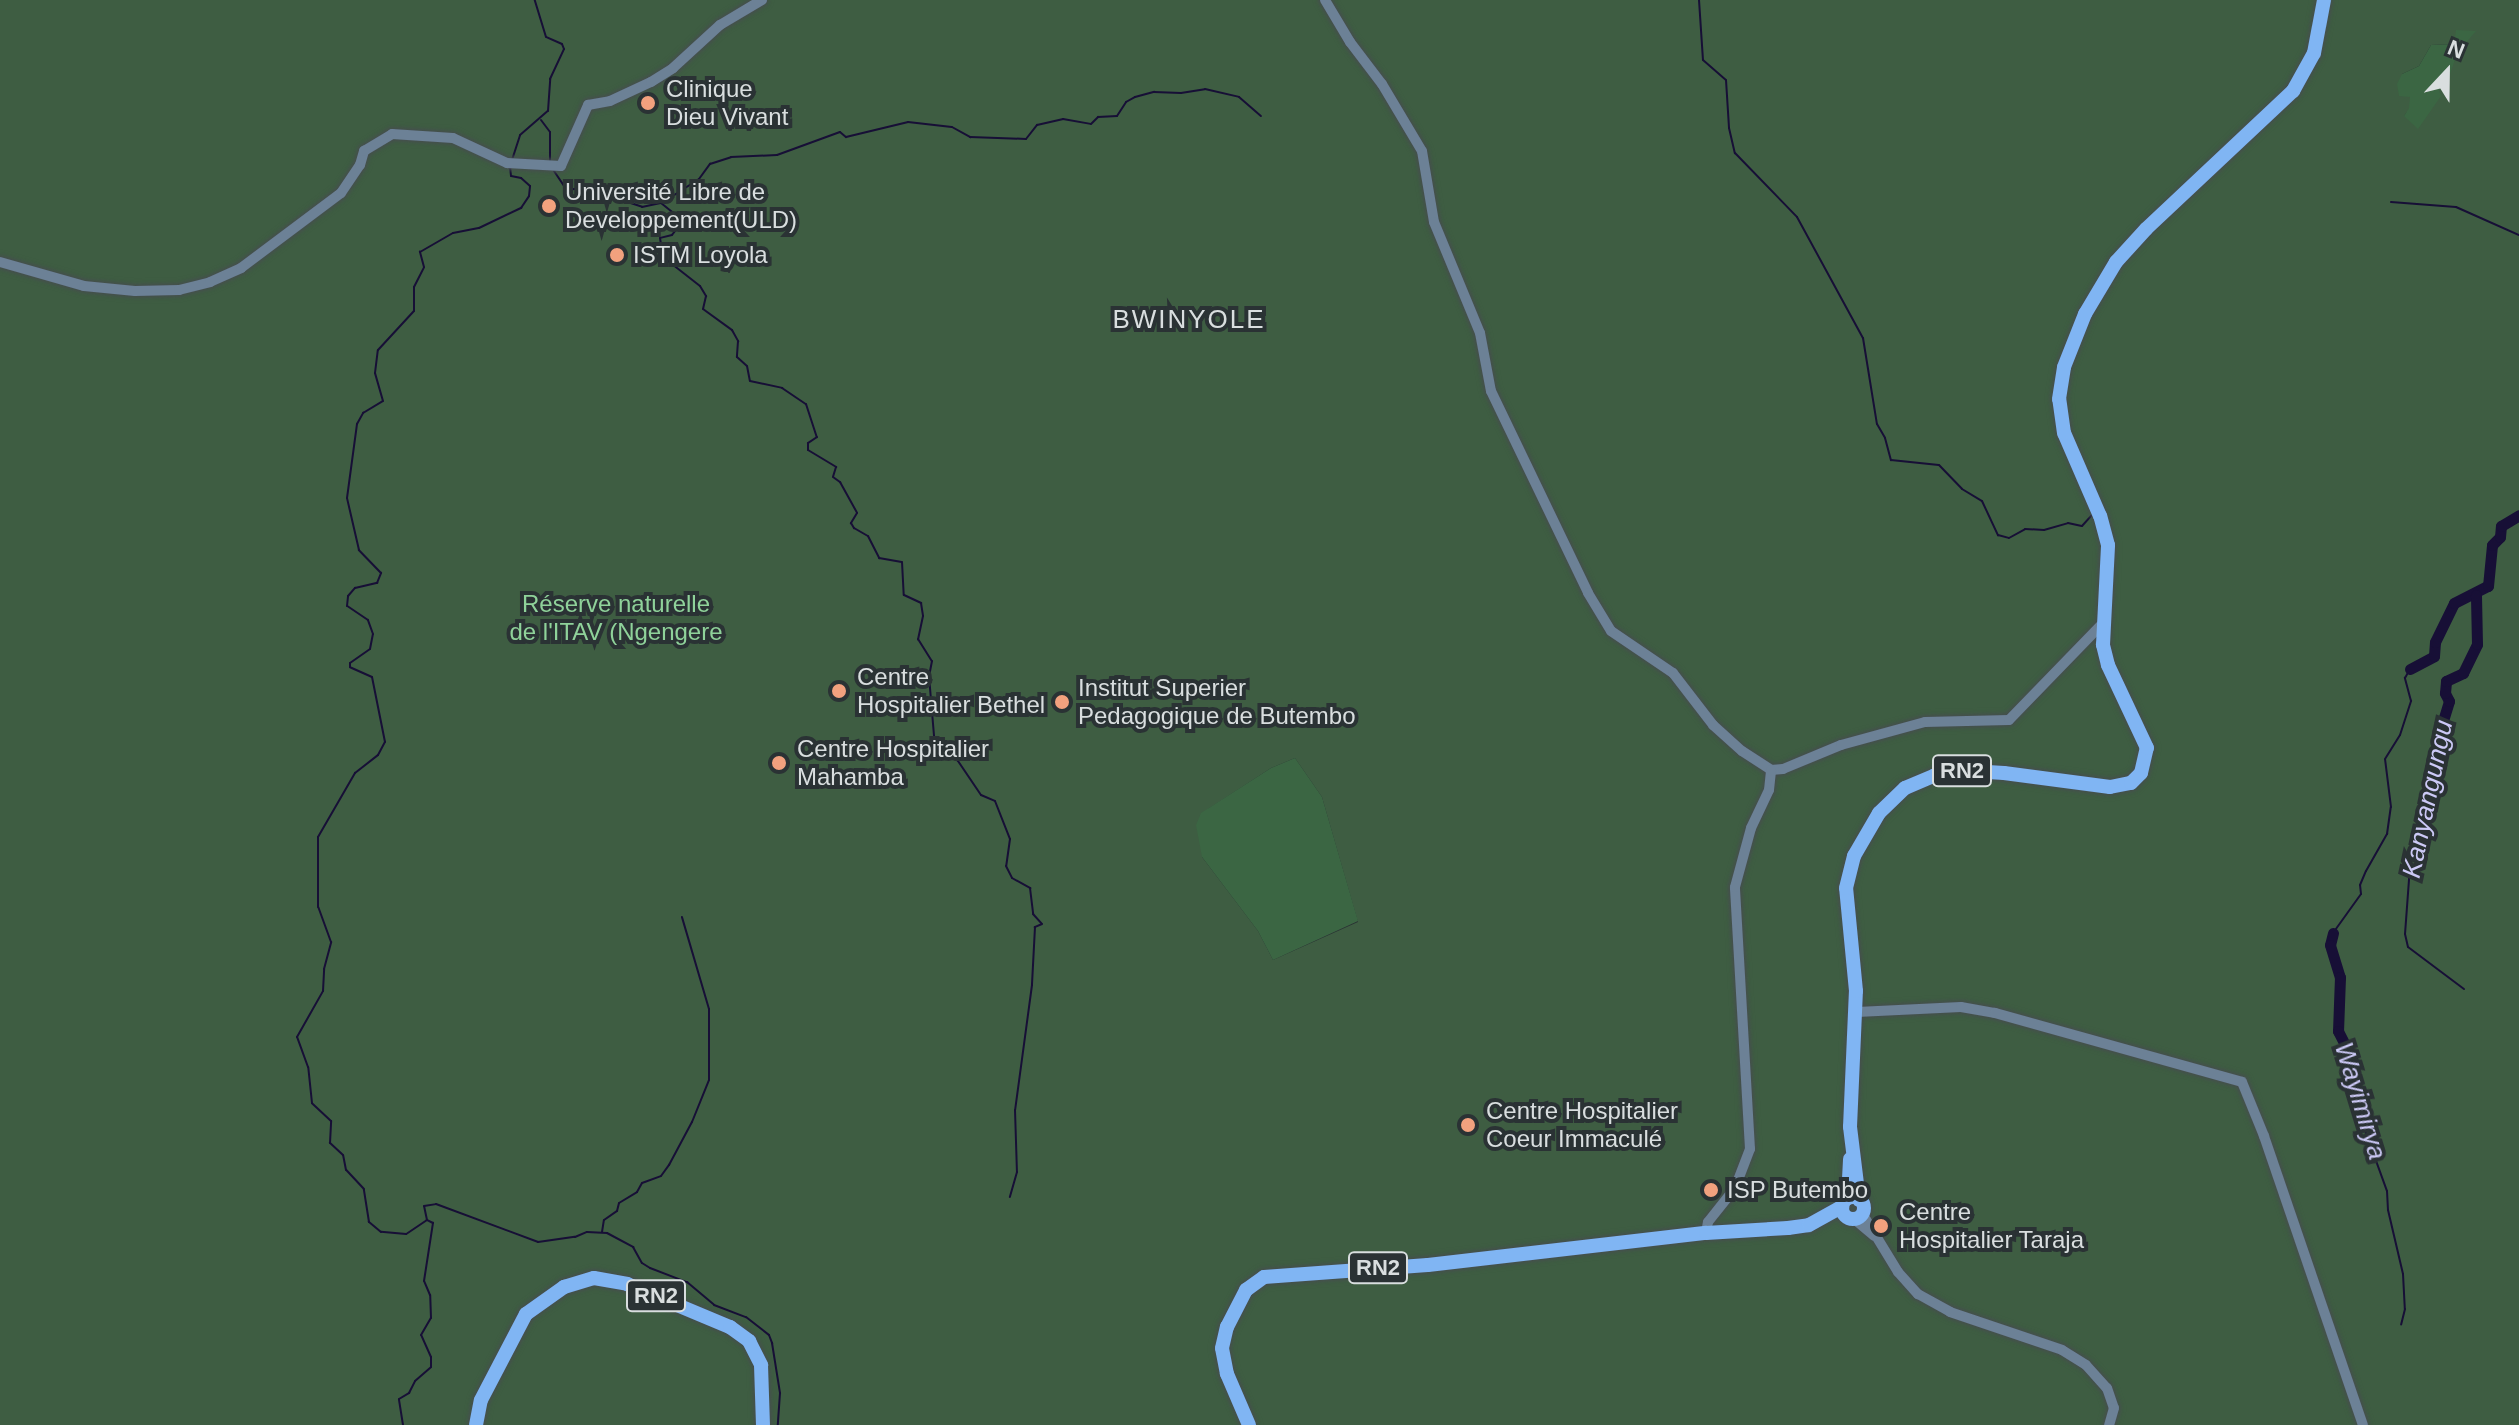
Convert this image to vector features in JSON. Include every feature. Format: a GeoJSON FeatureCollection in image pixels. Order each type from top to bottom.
{"type":"FeatureCollection","features":[{"type":"Feature","properties":{"kind":"highway","name":"RN2"},"geometry":{"type":"LineString","coordinates":[[1249,1425],[1227,1374],[1223,1339],[1246,1290],[1264,1277],[1428,1265],[1706,1233],[1788,1228],[1819,1221],[1834,1223],[1852,1209],[1847,1174],[1853,1146],[1850,1110],[1857,1012],[1847,910],[1849,867],[1879,813],[1905,788],[1956,770],[2110,787],[2131,783],[2141,773],[2147,748],[2108,665],[2101,625],[2108,545],[2100,516],[2066,439],[2060,415],[2061,387],[2072,346],[2091,302],[2116,262],[2146,229],[2293,91],[2314,53],[2324,0]]}},
{"type":"Feature","properties":{"kind":"highway","name":"RN2"},"geometry":{"type":"LineString","coordinates":[[476,1425],[481,1400],[526,1314],[564,1287],[594,1278],[641,1289],[730,1327],[749,1341],[761,1365],[763,1425]]}},
{"type":"Feature","properties":{"kind":"street"},"geometry":{"type":"LineString","coordinates":[[0,262],[84,286],[146,292],[179,290],[228,276],[274,246],[304,219],[341,193],[360,165],[364,151],[386,136],[405,133],[453,138],[512,163],[561,166],[588,105],[610,101],[660,77],[720,25],[762,0]]}},
{"type":"Feature","properties":{"kind":"street"},"geometry":{"type":"LineString","coordinates":[[1325,0],[1350,42],[1382,84],[1422,151],[1434,222],[1480,333],[1491,391],[1588,593],[1611,631],[1673,673],[1713,725],[1771,770],[1792,766],[1841,745],[1925,722],[2009,720],[2101,625]]}},
{"type":"Feature","properties":{"kind":"street"},"geometry":{"type":"LineString","coordinates":[[1706,1233],[1708,1222],[1735,1188],[1750,1149],[1735,887],[1751,828],[1769,790],[1771,770]]}},
{"type":"Feature","properties":{"kind":"street"},"geometry":{"type":"LineString","coordinates":[[1857,1012],[1961,1007],[1995,1013],[2242,1082],[2264,1136],[2363,1425]]}},
{"type":"Feature","properties":{"kind":"street"},"geometry":{"type":"LineString","coordinates":[[1852,1209],[1918,1294],[1936,1306],[2062,1350],[2086,1365],[2107,1388],[2114,1408],[2109,1425]]}},
{"type":"Feature","properties":{"kind":"green space","name":"Réserve naturelle de l'ITAV (Ngengere"},"geometry":{"type":"Polygon","coordinates":[[[0,0],[2519,0],[2519,1425],[0,1425],[0,0]],[[2475,31],[2454,44],[2431,45],[2419,66],[2402,74],[2410,97],[2410,108],[2404,116],[2439,90],[2466,39],[2475,31]],[[1295,758],[1271,768],[1208,809],[1202,857],[1258,931],[1273,960],[1358,922],[1322,797],[1295,758]]]}},
{"type":"Feature","properties":{"kind":"green space"},"geometry":{"type":"Polygon","coordinates":[[[2456,30],[2476,31],[2458,52],[2447,82],[2439,90],[2441,96],[2418,129],[2404,116],[2410,97],[2399,96],[2397,84],[2402,74],[2419,66],[2431,45],[2454,44],[2456,30]]]}},
{"type":"Feature","properties":{"kind":"green space"},"geometry":{"type":"Polygon","coordinates":[[[1295,758],[1322,797],[1358,921],[1273,960],[1258,931],[1202,857],[1196,825],[1201,813],[1271,768],[1295,758]]]}},
{"type":"Feature","properties":{"kind":"waterway"},"geometry":{"type":"LineString","coordinates":[[512,160],[520,135],[548,111],[550,79],[564,49],[562,44],[546,37],[535,0]]}},
{"type":"Feature","properties":{"kind":"waterway"},"geometry":{"type":"LineString","coordinates":[[1699,0],[1703,60],[1726,80],[1729,128],[1735,153],[1797,217],[1863,338],[1877,424],[1891,460],[1939,465],[1962,489],[1982,501],[1998,535],[2009,538],[2025,529],[2044,530],[2068,523],[2082,526],[2092,515]]}},
{"type":"Feature","properties":{"kind":"waterway"},"geometry":{"type":"LineString","coordinates":[[662,203],[699,179],[710,164],[731,157],[777,155],[840,132],[846,137],[908,122],[952,127],[970,137],[1026,139],[1037,125],[1063,119],[1091,124],[1098,117],[1117,116],[1126,102],[1135,97],[1154,92],[1181,93],[1205,89],[1239,97],[1261,116]]}},
{"type":"Feature","properties":{"kind":"waterway"},"geometry":{"type":"LineString","coordinates":[[541,120],[550,132],[550,162]]}},
{"type":"Feature","properties":{"kind":"waterway"},"geometry":{"type":"LineString","coordinates":[[427,1220],[406,1234],[381,1232],[369,1222],[364,1189],[346,1170],[343,1155],[330,1143],[331,1121],[312,1103],[308,1067],[297,1037],[323,991],[324,969],[331,942],[318,907],[318,837],[355,773],[378,755],[385,742],[372,677],[350,667],[350,663],[370,649],[373,634],[368,620],[347,606],[348,596],[355,588],[377,583],[381,573],[359,550],[347,498],[357,424],[363,413],[383,401],[375,373],[378,350],[414,311],[414,287],[424,267],[420,252],[453,233],[479,228],[521,208],[529,196],[530,186],[521,178],[511,176],[510,167]]}},
{"type":"Feature","properties":{"kind":"waterway"},"geometry":{"type":"LineString","coordinates":[[554,171],[567,190],[596,186],[606,195],[642,207],[661,203],[672,212],[679,226],[672,235],[660,238],[663,257],[700,286],[706,296],[703,309],[732,330],[738,341],[737,357],[747,366],[750,381],[782,388],[806,404],[817,437],[808,443],[808,450],[836,467],[833,477],[840,482],[857,513],[851,523],[854,528],[868,536],[879,558],[902,562],[904,595],[921,603],[923,616],[918,639],[932,661],[929,676],[935,748],[958,761],[981,795],[995,801],[1010,839],[1006,866],[1012,878],[1030,888],[1033,914],[1042,924],[1035,927],[1032,985],[1015,1110],[1017,1172],[1010,1197]]}},
{"type":"Feature","properties":{"kind":"waterway"},"geometry":{"type":"LineString","coordinates":[[2391,202],[2456,207],[2519,235]]}},
{"type":"Feature","properties":{"kind":"waterway","name":"Wayimirya"},"geometry":{"type":"LineString","coordinates":[[2410,669],[2434,656],[2435,642],[2454,603],[2488,586],[2492,545],[2500,537],[2501,526],[2519,515]]}},
{"type":"Feature","properties":{"kind":"waterway","name":"Kanyangungu"},"geometry":{"type":"LineString","coordinates":[[2419,836],[2444,733],[2442,724],[2449,701],[2445,693],[2446,681],[2463,673],[2477,644],[2476,595]]}},
{"type":"Feature","properties":{"kind":"waterway","name":"Wayimirya"},"geometry":{"type":"LineString","coordinates":[[2333,933],[2361,894],[2360,885],[2366,871],[2387,834],[2391,807],[2385,759],[2400,735],[2411,701],[2405,678],[2410,669]]}},
{"type":"Feature","properties":{"kind":"waterway","name":"Kanyangungu"},"geometry":{"type":"LineString","coordinates":[[2419,836],[2410,866],[2405,934],[2408,947],[2464,989]]}},
{"type":"Feature","properties":{"kind":"waterway"},"geometry":{"type":"LineString","coordinates":[[602,1232],[604,1220],[617,1211],[619,1203],[637,1192],[642,1183],[661,1176],[669,1165],[692,1122],[709,1080],[709,1009],[682,917]]}},
{"type":"Feature","properties":{"kind":"waterway","name":"Wayimirya"},"geometry":{"type":"LineString","coordinates":[[2333,933],[2330,945],[2340,977],[2338,1031],[2352,1058],[2358,1111]]}},
{"type":"Feature","properties":{"kind":"waterway","name":"Wayimirya"},"geometry":{"type":"LineString","coordinates":[[2358,1111],[2387,1191],[2388,1210],[2403,1274],[2405,1309],[2401,1325]]}},
{"type":"Feature","properties":{"kind":"waterway"},"geometry":{"type":"LineString","coordinates":[[403,1425],[399,1399],[409,1393],[415,1381],[431,1367],[431,1357],[421,1335],[431,1318],[430,1295],[424,1281],[433,1223],[427,1220],[424,1206],[436,1204],[538,1242],[575,1237],[587,1232],[607,1233],[633,1247],[642,1263],[650,1268],[687,1282],[714,1305],[746,1317],[769,1335],[772,1343],[780,1393],[778,1425]]}},
{"type":"Feature","properties":{"kind":"place","name":"Clinique Dieu Vivant"},"geometry":{"type":"Point","coordinates":[648,103]}},
{"type":"Feature","properties":{"kind":"place","name":"Université Libre de Developpement(ULD)"},"geometry":{"type":"Point","coordinates":[549,206]}},
{"type":"Feature","properties":{"kind":"place","name":"ISTM Loyola"},"geometry":{"type":"Point","coordinates":[617,255]}},
{"type":"Feature","properties":{"kind":"place","name":"Centre Hospitalier Bethel"},"geometry":{"type":"Point","coordinates":[839,691]}},
{"type":"Feature","properties":{"kind":"place","name":"Institut Superier Pedagogique de Butembo"},"geometry":{"type":"Point","coordinates":[1062,702]}},
{"type":"Feature","properties":{"kind":"place","name":"Centre Hospitalier Mahamba"},"geometry":{"type":"Point","coordinates":[779,763]}},
{"type":"Feature","properties":{"kind":"place","name":"Centre Hospitalier Coeur Immaculé"},"geometry":{"type":"Point","coordinates":[1468,1125]}},
{"type":"Feature","properties":{"kind":"place","name":"ISP Butembo"},"geometry":{"type":"Point","coordinates":[1711,1190]}},
{"type":"Feature","properties":{"kind":"place","name":"Centre Hospitalier Taraja"},"geometry":{"type":"Point","coordinates":[1881,1226]}},
{"type":"Feature","properties":{"kind":"district","name":"BWINYOLE"},"geometry":{"type":"Point","coordinates":[1189,320]}}]}
